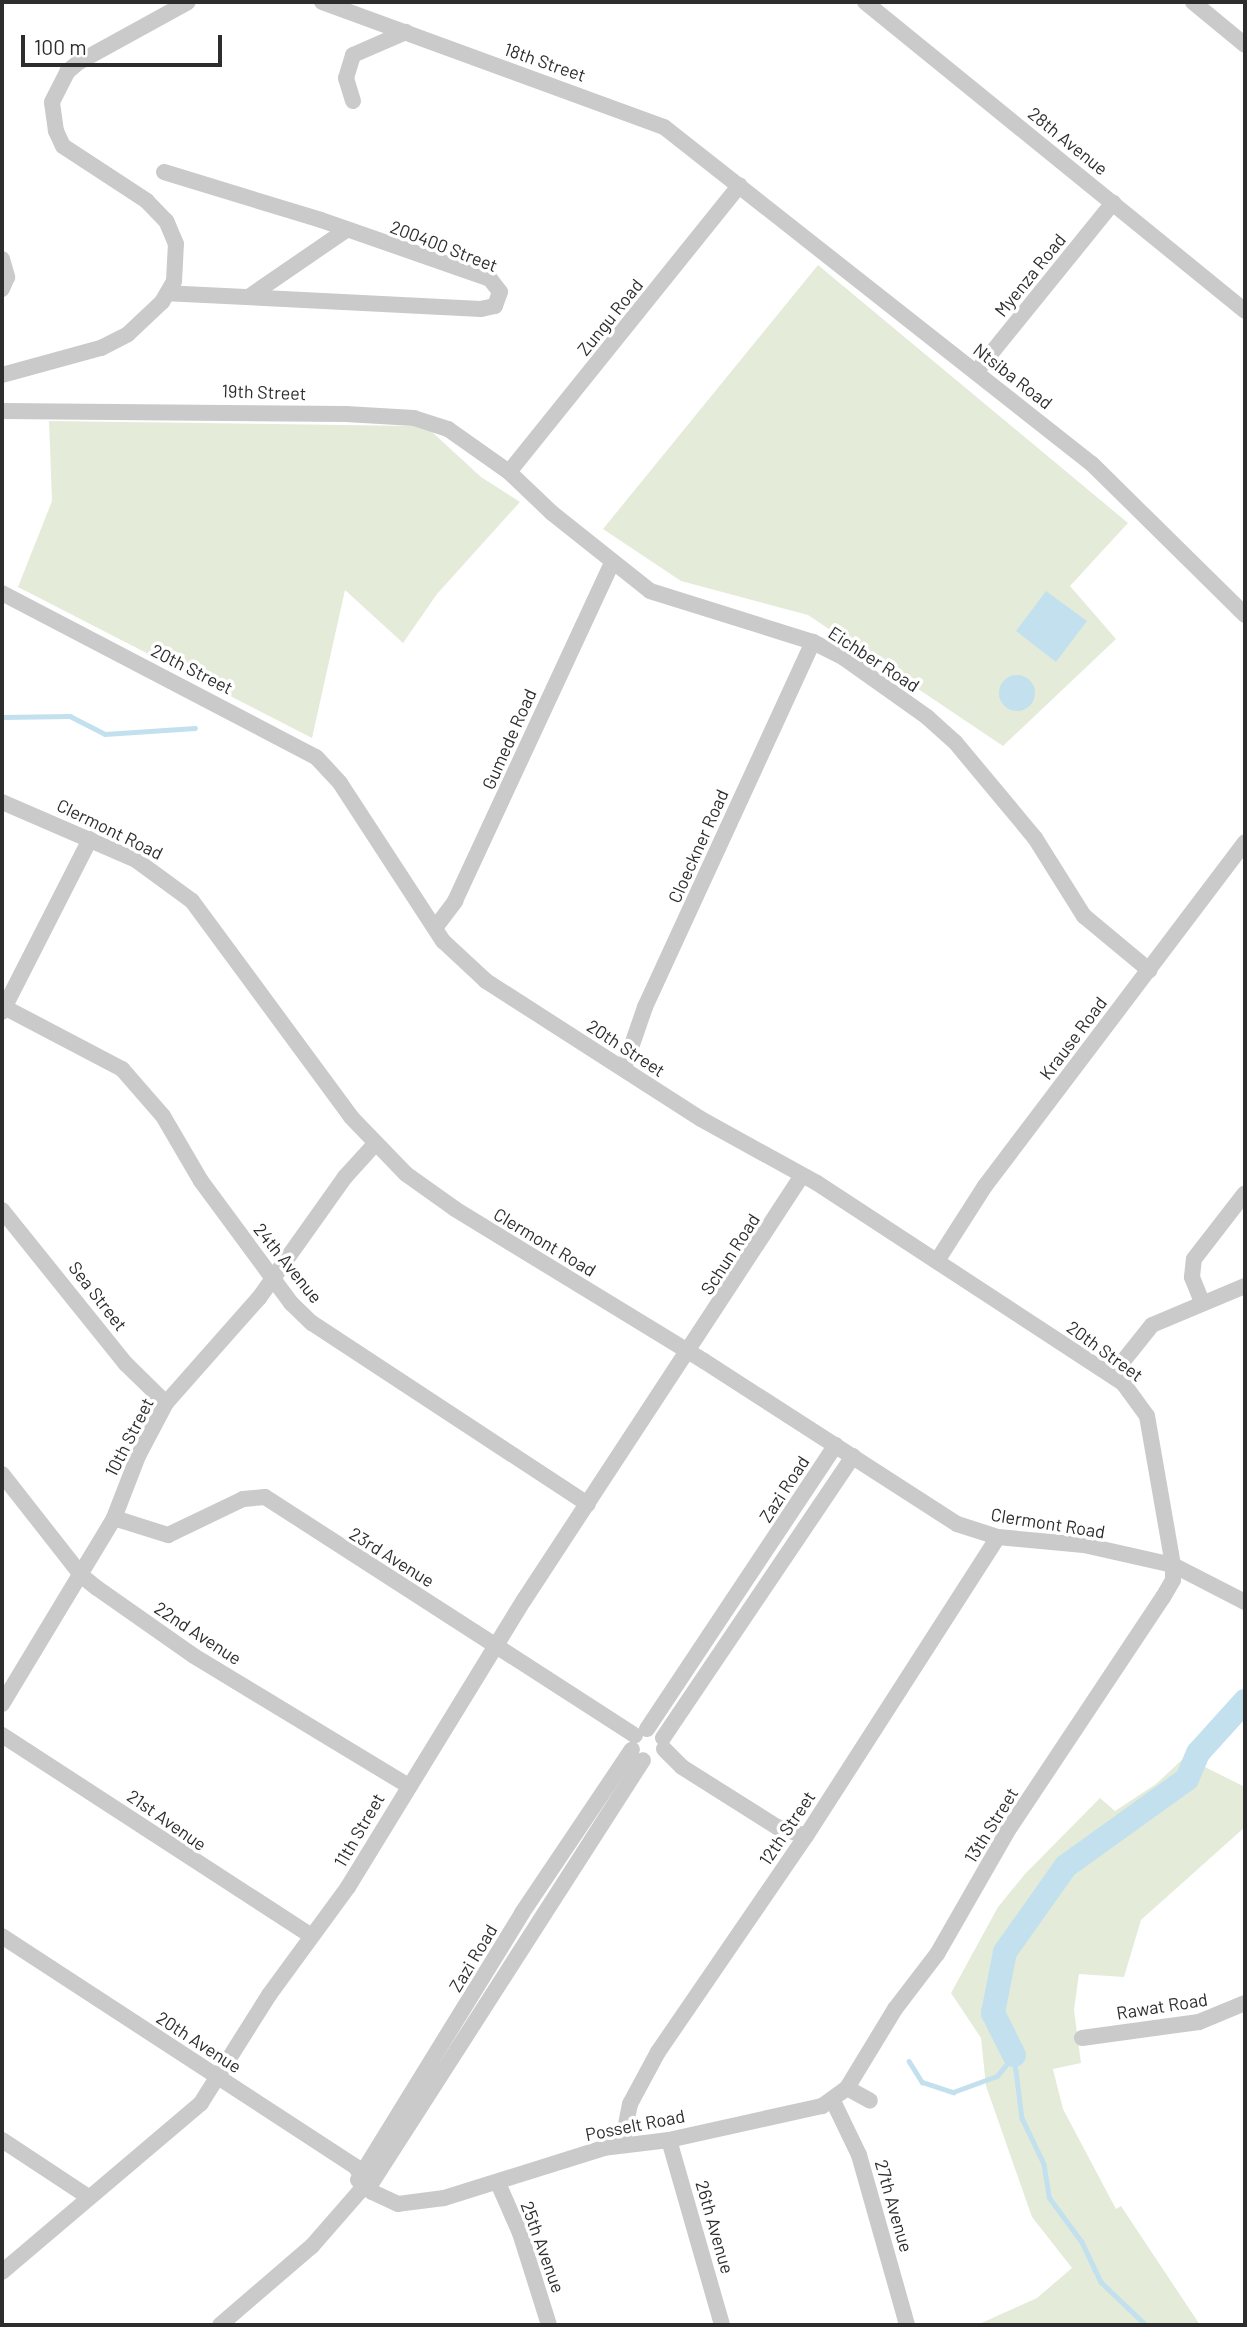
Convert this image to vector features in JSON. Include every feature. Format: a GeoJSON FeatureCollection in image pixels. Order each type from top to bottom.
{"type":"FeatureCollection","features":[{"type":"Feature","properties":{"kind":"street"},"geometry":{"type":"LineString","coordinates":[[2,375],[115,342],[148,318],[168,293],[178,259],[166,221],[147,201],[80,162],[63,146],[56,131],[52,102],[67,72],[79,62],[188,2]]}},
{"type":"Feature","properties":{"kind":"street","name":"18th Street"},"geometry":{"type":"LineString","coordinates":[[322,2],[642,117],[680,138],[740,186]]}},
{"type":"Feature","properties":{"kind":"street","name":"28th Avenue"},"geometry":{"type":"LineString","coordinates":[[865,2],[1245,311]]}},
{"type":"Feature","properties":{"kind":"street"},"geometry":{"type":"LineString","coordinates":[[1193,2],[1245,45]]}},
{"type":"Feature","properties":{"kind":"street"},"geometry":{"type":"LineString","coordinates":[[353,101],[345,78],[353,55],[406,32]]}},
{"type":"Feature","properties":{"kind":"street","name":"200400 Street"},"geometry":{"type":"LineString","coordinates":[[164,172],[489,279],[500,292],[499,301],[489,308],[463,309],[168,293]]}},
{"type":"Feature","properties":{"kind":"street","name":"Ntsiba Road"},"geometry":{"type":"LineString","coordinates":[[740,186],[976,372],[1134,502],[1245,615]]}},
{"type":"Feature","properties":{"kind":"street","name":"Zungu Road"},"geometry":{"type":"LineString","coordinates":[[509,472],[740,186]]}},
{"type":"Feature","properties":{"kind":"street","name":"Myenza Road"},"geometry":{"type":"LineString","coordinates":[[976,372],[1114,204]]}},
{"type":"Feature","properties":{"kind":"street"},"geometry":{"type":"LineString","coordinates":[[250,296],[346,230]]}},
{"type":"Feature","properties":{"kind":"street"},"geometry":{"type":"LineString","coordinates":[[2,259],[6,277],[2,289]]}},
{"type":"Feature","properties":{"kind":"street","name":"19th Street"},"geometry":{"type":"LineString","coordinates":[[2,411],[203,410],[414,418],[448,429],[509,472]]}},
{"type":"Feature","properties":{"kind":"street","name":"Eichber Road"},"geometry":{"type":"LineString","coordinates":[[509,472],[612,562],[663,597],[813,642],[862,670],[955,742],[1035,838],[1084,916],[1149,970]]}},
{"type":"Feature","properties":{"kind":"street","name":"Gumede Road"},"geometry":{"type":"LineString","coordinates":[[435,928],[455,901],[612,562]]}},
{"type":"Feature","properties":{"kind":"street","name":"20th Street"},"geometry":{"type":"LineString","coordinates":[[2,593],[316,757],[340,783],[453,953],[486,981],[937,1261],[1112,1375],[1136,1396],[1147,1416],[1173,1565]]}},
{"type":"Feature","properties":{"kind":"street","name":"Cloeckner Road"},"geometry":{"type":"LineString","coordinates":[[624,1068],[645,1007],[813,642]]}},
{"type":"Feature","properties":{"kind":"street","name":"Clermont Road"},"geometry":{"type":"LineString","coordinates":[[2,802],[150,868],[192,901],[375,1144],[416,1182],[455,1209],[836,1445],[935,1512],[998,1537],[1084,1545],[1173,1565]]}},
{"type":"Feature","properties":{"kind":"street"},"geometry":{"type":"LineString","coordinates":[[3,1008],[90,839]]}},
{"type":"Feature","properties":{"kind":"street","name":"Krause Road"},"geometry":{"type":"LineString","coordinates":[[937,1261],[985,1186],[1245,842]]}},
{"type":"Feature","properties":{"kind":"street","name":"24th Avenue"},"geometry":{"type":"LineString","coordinates":[[3,1008],[122,1069],[163,1116],[201,1181],[274,1279],[312,1323],[588,1504]]}},
{"type":"Feature","properties":{"kind":"street","name":"10th Street"},"geometry":{"type":"LineString","coordinates":[[2,1704],[82,1576],[114,1518],[138,1456],[166,1403],[274,1279],[345,1177],[375,1144]]}},
{"type":"Feature","properties":{"kind":"street","name":"Schun Road"},"geometry":{"type":"LineString","coordinates":[[688,1352],[801,1177]]}},
{"type":"Feature","properties":{"kind":"street"},"geometry":{"type":"LineString","coordinates":[[1202,1302],[1192,1277],[1194,1259],[1245,1192]]}},
{"type":"Feature","properties":{"kind":"street","name":"Sea Street"},"geometry":{"type":"LineString","coordinates":[[2,1210],[126,1364],[166,1403]]}},
{"type":"Feature","properties":{"kind":"street"},"geometry":{"type":"LineString","coordinates":[[1112,1375],[1152,1325],[1245,1286]]}},
{"type":"Feature","properties":{"kind":"street","name":"11th Street"},"geometry":{"type":"LineString","coordinates":[[2,2272],[87,2196],[182,2123],[220,2077],[269,1995],[348,1888],[407,1785],[497,1643],[688,1352]]}},
{"type":"Feature","properties":{"kind":"street","name":"Zazi Road"},"geometry":{"type":"LineString","coordinates":[[220,2325],[313,2246],[364,2189],[649,1746],[836,1445]]}},
{"type":"Feature","properties":{"kind":"street","name":"Zazi Road"},"geometry":{"type":"LineString","coordinates":[[360,2172],[522,1913],[649,1746],[853,1456]]}},
{"type":"Feature","properties":{"kind":"street","name":"22nd Avenue"},"geometry":{"type":"LineString","coordinates":[[2,1474],[82,1576],[194,1656],[407,1785]]}},
{"type":"Feature","properties":{"kind":"street","name":"23rd Avenue"},"geometry":{"type":"LineString","coordinates":[[114,1518],[168,1535],[243,1499],[265,1497],[497,1643],[649,1746],[777,1827],[806,1836]]}},
{"type":"Feature","properties":{"kind":"street","name":"12th Street"},"geometry":{"type":"LineString","coordinates":[[622,2146],[630,2104],[658,2052],[806,1836],[998,1537]]}},
{"type":"Feature","properties":{"kind":"street"},"geometry":{"type":"LineString","coordinates":[[1173,1565],[1245,1602]]}},
{"type":"Feature","properties":{"kind":"street","name":"13th Street"},"geometry":{"type":"LineString","coordinates":[[833,2101],[847,2088],[895,2009],[937,1954],[1007,1832],[1131,1649],[1172,1580],[1173,1565]]}},
{"type":"Feature","properties":{"kind":"street","name":"21st Avenue"},"geometry":{"type":"LineString","coordinates":[[2,1735],[312,1936]]}},
{"type":"Feature","properties":{"kind":"street","name":"20th Avenue"},"geometry":{"type":"LineString","coordinates":[[2,1936],[220,2077],[360,2172],[364,2189]]}},
{"type":"Feature","properties":{"kind":"street","name":"Rawat Road"},"geometry":{"type":"LineString","coordinates":[[1082,2038],[1199,2022],[1245,2003]]}},
{"type":"Feature","properties":{"kind":"street"},"geometry":{"type":"LineString","coordinates":[[847,2088],[870,2101]]}},
{"type":"Feature","properties":{"kind":"street","name":"Posselt Road"},"geometry":{"type":"LineString","coordinates":[[364,2189],[387,2201],[409,2204],[498,2183],[622,2146],[669,2140],[833,2101]]}},
{"type":"Feature","properties":{"kind":"street","name":"27th Avenue"},"geometry":{"type":"LineString","coordinates":[[833,2101],[859,2155],[907,2325]]}},
{"type":"Feature","properties":{"kind":"street"},"geometry":{"type":"LineString","coordinates":[[2,2140],[87,2196]]}},
{"type":"Feature","properties":{"kind":"street","name":"26th Avenue"},"geometry":{"type":"LineString","coordinates":[[669,2140],[722,2325]]}},
{"type":"Feature","properties":{"kind":"street","name":"25th Avenue"},"geometry":{"type":"LineString","coordinates":[[498,2183],[531,2266],[549,2325]]}},
{"type":"Feature","properties":{"kind":"green space"},"geometry":{"type":"Polygon","coordinates":[[[818,265],[1128,523],[1070,586],[1116,639],[1003,746],[808,615],[681,581],[603,529],[818,265]]]}},
{"type":"Feature","properties":{"kind":"green space"},"geometry":{"type":"Polygon","coordinates":[[[49,421],[414,426],[431,431],[481,477],[520,502],[437,594],[403,643],[345,590],[312,738],[18,587],[52,501],[49,421]]]}},
{"type":"Feature","properties":{"kind":"green space"},"geometry":{"type":"Polygon","coordinates":[[[1185,1757],[1245,1787],[1245,1827],[1141,1920],[1124,1977],[1079,1974],[1074,2010],[1081,2063],[1053,2069],[1063,2109],[1116,2209],[1121,2206],[1200,2325],[977,2325],[1037,2298],[1072,2268],[1032,2217],[986,2086],[981,2038],[951,1993],[998,1907],[1025,1874],[1100,1798],[1115,1811],[1156,1784],[1185,1757]]]}},
{"type":"Feature","properties":{"kind":"water"},"geometry":{"type":"Polygon","coordinates":[[[1046,591],[1087,621],[1056,662],[1016,631],[1046,591]]]}},
{"type":"Feature","properties":{"kind":"water"},"geometry":{"type":"Polygon","coordinates":[[[1017,675],[1030,680],[1035,693],[1030,706],[1017,711],[1004,706],[999,693],[1004,680],[1017,675]]]}},
{"type":"Feature","properties":{"kind":"waterway"},"geometry":{"type":"LineString","coordinates":[[2,717],[70,716],[105,734],[195,728]]}},
{"type":"Feature","properties":{"kind":"waterway"},"geometry":{"type":"LineString","coordinates":[[1014,2055],[993,2013],[1005,1952],[1066,1866],[1187,1779],[1198,1753],[1245,1701]]}},
{"type":"Feature","properties":{"kind":"waterway"},"geometry":{"type":"LineString","coordinates":[[1014,2055],[1022,2118],[1044,2164],[1049,2197],[1082,2242],[1101,2282],[1146,2325]]}},
{"type":"Feature","properties":{"kind":"waterway"},"geometry":{"type":"LineString","coordinates":[[909,2061],[922,2082],[953,2092],[997,2076],[1013,2056]]}}]}
